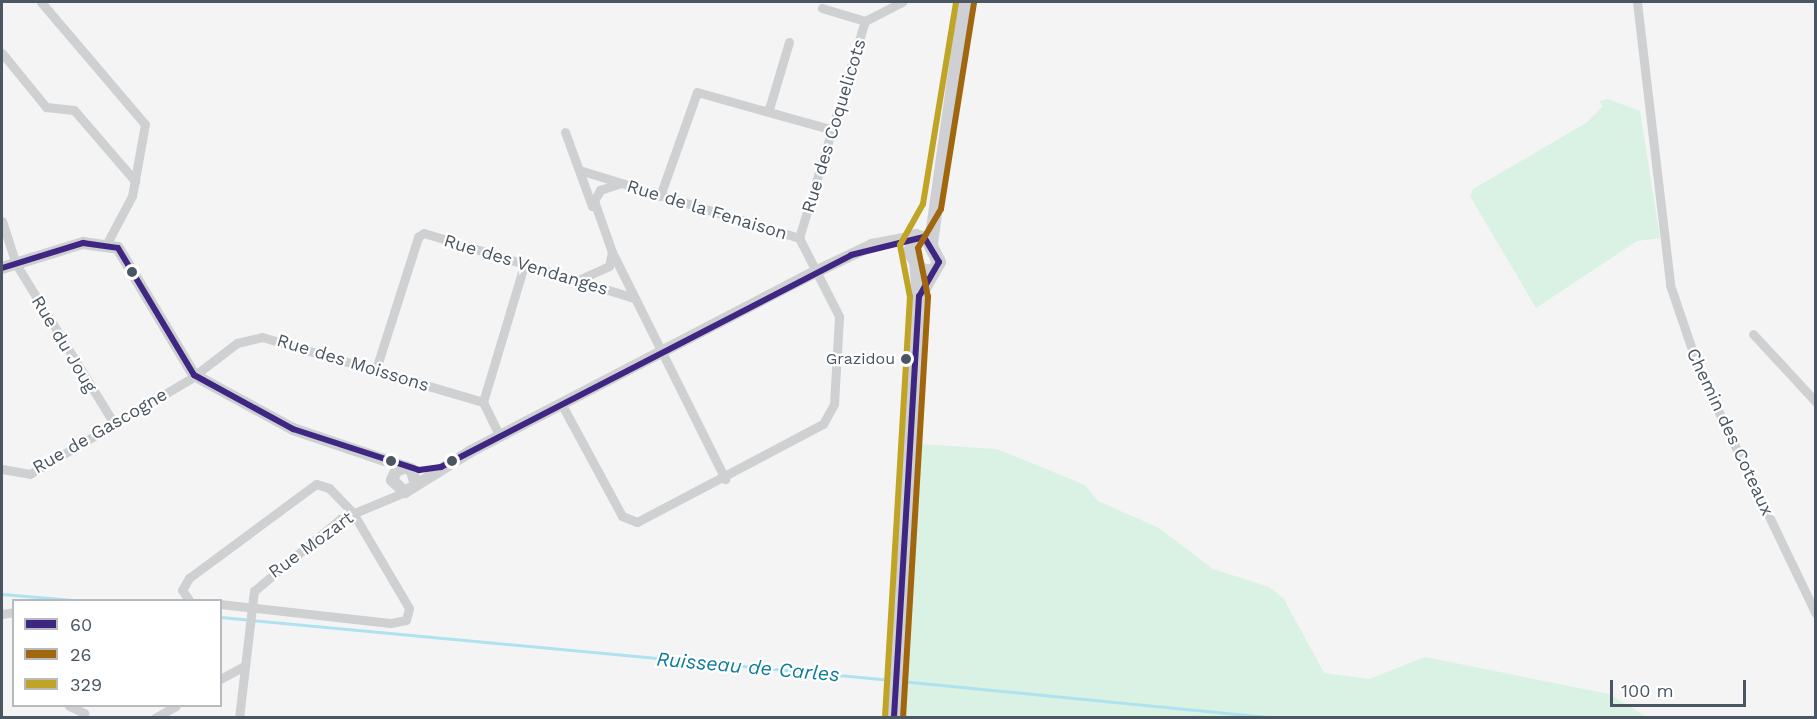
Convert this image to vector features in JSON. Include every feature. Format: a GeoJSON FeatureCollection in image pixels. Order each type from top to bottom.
{"type":"FeatureCollection","features":[{"type":"Feature","properties":{"kind":"main road"},"geometry":{"type":"LineString","coordinates":[[919,296],[939,262],[931,243],[932,207],[965,2]]}},
{"type":"Feature","properties":{"kind":"main road"},"geometry":{"type":"LineString","coordinates":[[894,717],[901,671],[919,296],[913,258],[916,236],[932,207]]}},
{"type":"Feature","properties":{"kind":"main road"},"geometry":{"type":"LineString","coordinates":[[916,236],[931,243]]}},
{"type":"Feature","properties":{"kind":"main road"},"geometry":{"type":"LineString","coordinates":[[913,258],[932,272]]}},
{"type":"Feature","properties":{"kind":"street"},"geometry":{"type":"LineString","coordinates":[[41,2],[145,124],[135,181],[107,243]]}},
{"type":"Feature","properties":{"kind":"street"},"geometry":{"type":"LineString","coordinates":[[865,21],[902,2]]}},
{"type":"Feature","properties":{"kind":"street","name":"Chemin des Coteaux"},"geometry":{"type":"LineString","coordinates":[[1636,2],[1643,94],[1660,171],[1670,285],[1696,362],[1815,614]]}},
{"type":"Feature","properties":{"kind":"street","name":"Rue des Coquelicots"},"geometry":{"type":"LineString","coordinates":[[799,238],[865,21],[822,8]]}},
{"type":"Feature","properties":{"kind":"street"},"geometry":{"type":"LineString","coordinates":[[769,109],[789,42]]}},
{"type":"Feature","properties":{"kind":"street"},"geometry":{"type":"LineString","coordinates":[[2,52],[46,107],[74,110],[135,181]]}},
{"type":"Feature","properties":{"kind":"street"},"geometry":{"type":"LineString","coordinates":[[660,196],[697,92],[769,109],[833,130]]}},
{"type":"Feature","properties":{"kind":"street"},"geometry":{"type":"LineString","coordinates":[[565,132],[594,211],[631,297],[725,479]]}},
{"type":"Feature","properties":{"kind":"street","name":"Rue de la Fenaison"},"geometry":{"type":"LineString","coordinates":[[562,405],[622,516],[630,521],[725,479],[823,424],[832,412],[839,316],[818,271],[799,238],[579,170]]}},
{"type":"Feature","properties":{"kind":"street"},"geometry":{"type":"LineString","coordinates":[[594,211],[600,190],[622,184]]}},
{"type":"Feature","properties":{"kind":"street","name":"Rue du Joug"},"geometry":{"type":"LineString","coordinates":[[2,220],[16,264],[114,423]]}},
{"type":"Feature","properties":{"kind":"street","name":"Rue des Vendanges"},"geometry":{"type":"LineString","coordinates":[[376,369],[418,237],[424,232],[631,297]]}},
{"type":"Feature","properties":{"kind":"street"},"geometry":{"type":"LineString","coordinates":[[381,459],[391,486],[405,492],[441,467],[818,271],[879,244],[916,236]]}},
{"type":"Feature","properties":{"kind":"street"},"geometry":{"type":"LineString","coordinates":[[2,268],[83,243],[107,243],[126,259],[194,375],[293,429],[409,468],[441,467]]}},
{"type":"Feature","properties":{"kind":"street"},"geometry":{"type":"LineString","coordinates":[[879,244],[913,258]]}},
{"type":"Feature","properties":{"kind":"street"},"geometry":{"type":"LineString","coordinates":[[576,280],[604,271],[612,252]]}},
{"type":"Feature","properties":{"kind":"street"},"geometry":{"type":"LineString","coordinates":[[500,436],[483,402],[524,265]]}},
{"type":"Feature","properties":{"kind":"street"},"geometry":{"type":"LineString","coordinates":[[1753,334],[1815,402]]}},
{"type":"Feature","properties":{"kind":"street","name":"Rue des Moissons"},"geometry":{"type":"LineString","coordinates":[[194,375],[237,343],[262,337],[483,402]]}},
{"type":"Feature","properties":{"kind":"street","name":"Rue de Gascogne"},"geometry":{"type":"LineString","coordinates":[[2,469],[30,474],[194,375]]}},
{"type":"Feature","properties":{"kind":"street"},"geometry":{"type":"LineString","coordinates":[[409,468],[416,484]]}},
{"type":"Feature","properties":{"kind":"street"},"geometry":{"type":"LineString","coordinates":[[391,486],[409,468]]}},
{"type":"Feature","properties":{"kind":"street"},"geometry":{"type":"LineString","coordinates":[[188,599],[182,590],[189,578],[311,486],[329,488],[353,513],[407,600],[406,620],[390,623],[222,604]]}},
{"type":"Feature","properties":{"kind":"street","name":"Rue Mozart"},"geometry":{"type":"LineString","coordinates":[[248,606],[254,591],[293,554],[391,486]]}},
{"type":"Feature","properties":{"kind":"street"},"geometry":{"type":"LineString","coordinates":[[239,717],[248,606]]}},
{"type":"Feature","properties":{"kind":"street"},"geometry":{"type":"LineString","coordinates":[[222,678],[243,667]]}},
{"type":"Feature","properties":{"kind":"street"},"geometry":{"type":"LineString","coordinates":[[155,717],[172,707]]}},
{"type":"Feature","properties":{"kind":"green space"},"geometry":{"type":"Polygon","coordinates":[[[1608,99],[1640,111],[1660,238],[1637,241],[1536,308],[1470,196],[1473,189],[1586,123],[1603,106],[1599,101],[1608,99]]]}},
{"type":"Feature","properties":{"kind":"green space"},"geometry":{"type":"Polygon","coordinates":[[[919,444],[997,449],[1085,485],[1098,501],[1159,528],[1213,569],[1269,587],[1284,599],[1324,673],[1369,679],[1425,657],[1609,694],[1647,717],[901,717],[919,444]]]}},
{"type":"Feature","properties":{"kind":"waterway","name":"Ruisseau de Carles"},"geometry":{"type":"LineString","coordinates":[[2,594],[61,599]]}},
{"type":"Feature","properties":{"kind":"waterway","name":"Ruisseau de Carles"},"geometry":{"type":"LineString","coordinates":[[222,617],[891,680]]}},
{"type":"Feature","properties":{"kind":"waterway","name":"Ruisseau de Carles"},"geometry":{"type":"LineString","coordinates":[[900,681],[1275,718]]}},
{"type":"Feature","properties":{"kind":"transit line","name":"329"},"geometry":{"type":"LineString","coordinates":[[885,717],[910,297],[900,245],[923,204],[956,2]]}},
{"type":"Feature","properties":{"kind":"transit line","name":"26"},"geometry":{"type":"LineString","coordinates":[[903,718],[928,297],[918,248],[941,209],[974,3]]}},
{"type":"Feature","properties":{"kind":"transit line","name":"60"},"geometry":{"type":"LineString","coordinates":[[2,268],[83,243],[118,248],[194,375],[293,429],[419,470],[441,467],[851,255],[924,237],[939,262],[919,296],[894,718]]}},
{"type":"Feature","properties":{"kind":"place","name":"Grazidou"},"geometry":{"type":"Point","coordinates":[906,359]}}]}
